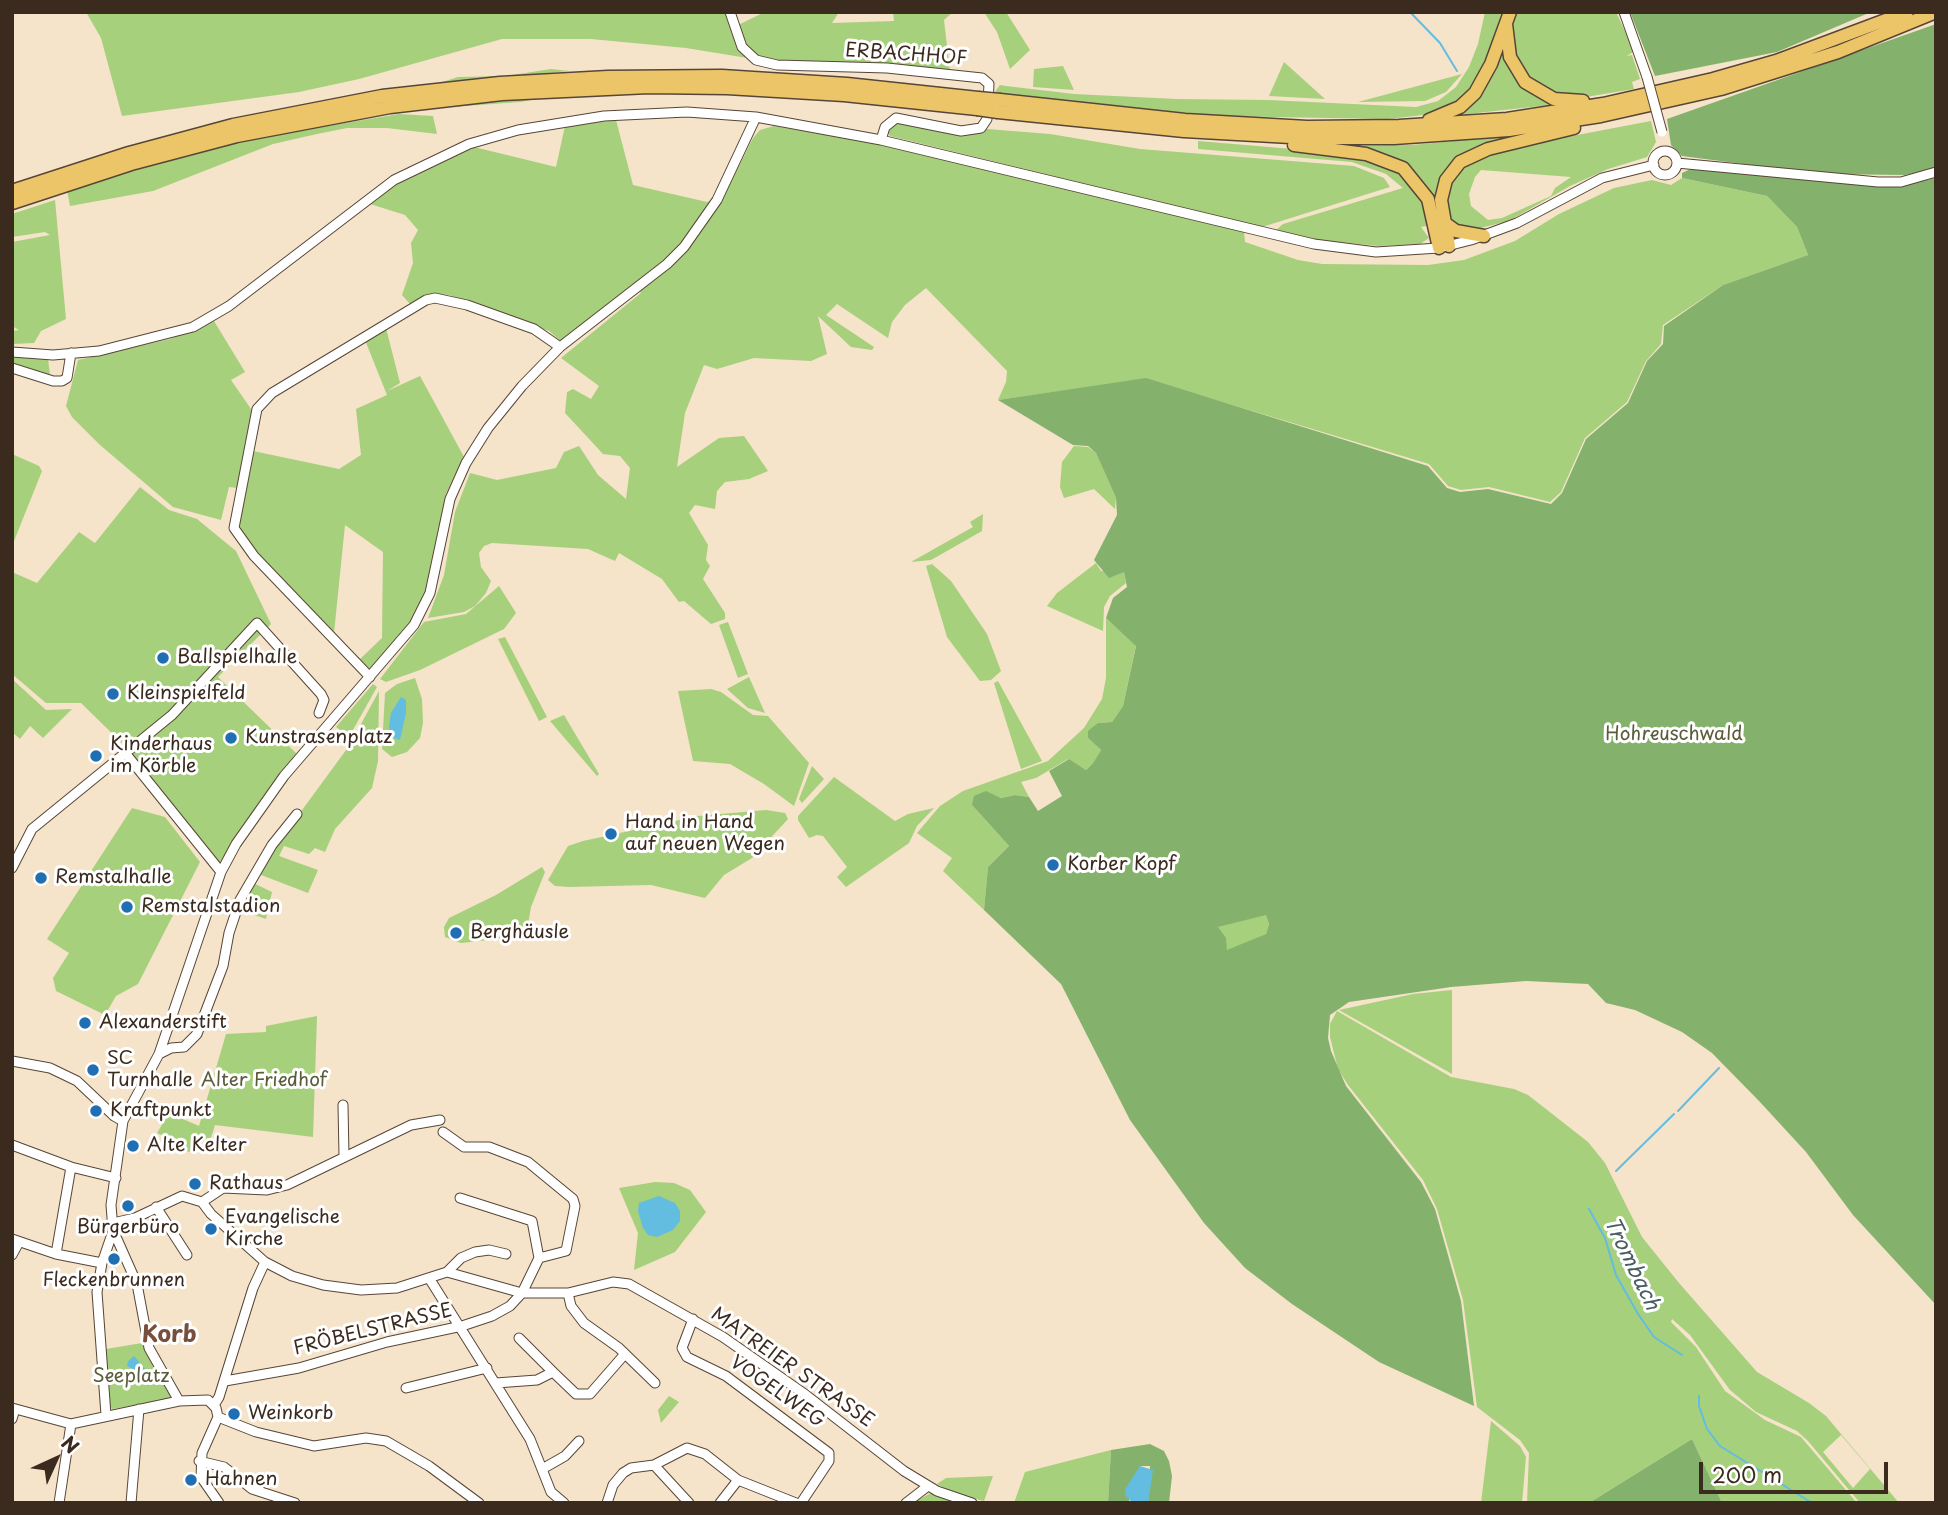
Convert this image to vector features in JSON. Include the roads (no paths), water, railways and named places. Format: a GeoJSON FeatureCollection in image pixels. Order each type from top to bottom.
{"type":"FeatureCollection","features":[{"type":"Feature","properties":{"kind":"highway"},"geometry":{"type":"LineString","coordinates":[[12,203],[131,164],[237,136],[390,107],[489,95],[585,89],[716,88],[1233,123],[1331,127],[1420,125],[1602,110],[1755,67],[1907,12]]}},
{"type":"Feature","properties":{"kind":"highway"},"geometry":{"type":"LineString","coordinates":[[999,106],[1253,136],[1423,137],[1509,130],[1752,80],[1838,52],[1936,12]]}},
{"type":"Feature","properties":{"kind":"highway"},"geometry":{"type":"LineString","coordinates":[[1508,18],[1510,57],[1519,74],[1532,88],[1554,99],[1593,100],[1602,110]]}},
{"type":"Feature","properties":{"kind":"highway"},"geometry":{"type":"LineString","coordinates":[[1420,125],[1460,107],[1475,93],[1485,76],[1508,18]]}},
{"type":"Feature","properties":{"kind":"highway"},"geometry":{"type":"LineString","coordinates":[[12,191],[128,153],[233,125],[382,96],[487,84],[608,77],[722,76],[847,84],[977,104]]}},
{"type":"Feature","properties":{"kind":"highway"},"geometry":{"type":"LineString","coordinates":[[1444,247],[1445,223],[1441,200],[1443,189],[1460,162],[1488,149],[1582,126],[1602,110]]}},
{"type":"Feature","properties":{"kind":"highway"},"geometry":{"type":"LineString","coordinates":[[1253,136],[1272,143],[1366,154],[1403,168],[1428,199],[1444,247]]}},
{"type":"Feature","properties":{"kind":"highway"},"geometry":{"type":"LineString","coordinates":[[1445,223],[1456,231],[1484,236]]}},
{"type":"Feature","properties":{"kind":"street","name":"ERBACHHOF"},"geometry":{"type":"LineString","coordinates":[[730,12],[742,47],[756,60],[777,65],[899,69],[982,78],[989,84],[986,119],[981,128],[961,131],[896,118],[885,127],[881,140]]}},
{"type":"Feature","properties":{"kind":"street"},"geometry":{"type":"LineString","coordinates":[[1624,12],[1647,78],[1665,152]]}},
{"type":"Feature","properties":{"kind":"street"},"geometry":{"type":"LineString","coordinates":[[12,352],[71,354],[135,344],[193,327],[238,300],[394,180],[469,144],[519,130],[604,116],[687,112],[756,117],[881,140],[1314,244],[1376,252],[1444,247],[1484,236],[1517,223],[1602,178],[1654,165]]}},
{"type":"Feature","properties":{"kind":"street"},"geometry":{"type":"LineString","coordinates":[[179,1401],[149,1348],[137,1284],[113,1227],[111,1205],[123,1121],[159,1054],[221,872],[236,844],[284,776],[414,625],[423,608],[438,563],[450,499],[466,463],[503,409],[560,347],[667,264],[684,247],[717,200],[756,117]]}},
{"type":"Feature","properties":{"kind":"street"},"geometry":{"type":"LineString","coordinates":[[1665,152],[1672,154],[1677,163],[1674,171],[1665,175],[1657,172],[1654,165],[1656,157],[1665,152]]}},
{"type":"Feature","properties":{"kind":"street"},"geometry":{"type":"LineString","coordinates":[[1677,163],[1878,182],[1900,182],[1936,172]]}},
{"type":"Feature","properties":{"kind":"street"},"geometry":{"type":"LineString","coordinates":[[370,677],[268,572],[234,528],[257,410],[263,400],[286,384],[426,300],[435,298],[467,305],[534,329],[560,347]]}},
{"type":"Feature","properties":{"kind":"street"},"geometry":{"type":"LineString","coordinates":[[12,368],[53,382],[68,378],[71,354]]}},
{"type":"Feature","properties":{"kind":"street"},"geometry":{"type":"LineString","coordinates":[[13,865],[32,829],[172,715],[257,623],[321,694],[324,700],[320,713]]}},
{"type":"Feature","properties":{"kind":"street"},"geometry":{"type":"LineString","coordinates":[[126,754],[221,872]]}},
{"type":"Feature","properties":{"kind":"street"},"geometry":{"type":"LineString","coordinates":[[159,1054],[171,1048],[184,1047],[197,1034],[222,966],[232,920],[240,900],[272,845],[297,814]]}},
{"type":"Feature","properties":{"kind":"street"},"geometry":{"type":"LineString","coordinates":[[12,1061],[50,1068],[77,1081],[114,1116],[123,1121]]}},
{"type":"Feature","properties":{"kind":"street"},"geometry":{"type":"LineString","coordinates":[[343,1105],[344,1156]]}},
{"type":"Feature","properties":{"kind":"street"},"geometry":{"type":"LineString","coordinates":[[202,1202],[223,1188],[267,1190],[287,1185],[330,1167],[344,1156],[411,1125],[440,1120]]}},
{"type":"Feature","properties":{"kind":"street"},"geometry":{"type":"LineString","coordinates":[[443,1132],[464,1147],[489,1147],[528,1163],[573,1199],[575,1206],[566,1251],[539,1258]]}},
{"type":"Feature","properties":{"kind":"street"},"geometry":{"type":"LineString","coordinates":[[12,1145],[71,1167],[116,1178]]}},
{"type":"Feature","properties":{"kind":"street"},"geometry":{"type":"LineString","coordinates":[[56,1254],[71,1167]]}},
{"type":"Feature","properties":{"kind":"street"},"geometry":{"type":"LineString","coordinates":[[113,1227],[182,1196],[202,1202],[265,1262],[292,1276],[324,1285],[361,1290],[397,1288],[429,1278],[447,1272],[461,1258],[475,1252],[489,1250],[506,1254]]}},
{"type":"Feature","properties":{"kind":"street"},"geometry":{"type":"LineString","coordinates":[[460,1198],[533,1221],[539,1258],[522,1293]]}},
{"type":"Feature","properties":{"kind":"street"},"geometry":{"type":"LineString","coordinates":[[156,1207],[187,1255]]}},
{"type":"Feature","properties":{"kind":"street"},"geometry":{"type":"LineString","coordinates":[[106,1415],[97,1292],[102,1262],[113,1227]]}},
{"type":"Feature","properties":{"kind":"street"},"geometry":{"type":"LineString","coordinates":[[12,1255],[16,1240],[56,1254],[102,1262]]}},
{"type":"Feature","properties":{"kind":"street"},"geometry":{"type":"LineString","coordinates":[[107,1252],[114,1250],[122,1253]]}},
{"type":"Feature","properties":{"kind":"street"},"geometry":{"type":"LineString","coordinates":[[219,1503],[204,1485],[200,1461],[218,1418],[214,1405],[225,1381],[253,1289],[265,1262]]}},
{"type":"Feature","properties":{"kind":"street"},"geometry":{"type":"LineString","coordinates":[[447,1272],[522,1293],[568,1293],[571,1306],[584,1323],[619,1348],[655,1383]]}},
{"type":"Feature","properties":{"kind":"street"},"geometry":{"type":"LineString","coordinates":[[429,1278],[496,1383],[544,1468],[551,1492],[564,1503]]}},
{"type":"Feature","properties":{"kind":"street","name":"MATREIER STRASSE"},"geometry":{"type":"LineString","coordinates":[[568,1293],[622,1281],[693,1319],[806,1395],[904,1471],[933,1488],[972,1503]]}},
{"type":"Feature","properties":{"kind":"street","name":"FRÖBELSTRASSE"},"geometry":{"type":"LineString","coordinates":[[225,1381],[299,1368],[387,1342],[462,1326],[492,1316],[510,1306],[522,1293]]}},
{"type":"Feature","properties":{"kind":"street","name":"VOGELWEG"},"geometry":{"type":"LineString","coordinates":[[693,1319],[682,1348],[687,1357],[726,1376],[829,1453],[829,1461],[799,1503]]}},
{"type":"Feature","properties":{"kind":"street"},"geometry":{"type":"LineString","coordinates":[[519,1338],[576,1394],[590,1394],[624,1355]]}},
{"type":"Feature","properties":{"kind":"street"},"geometry":{"type":"LineString","coordinates":[[406,1388],[487,1368]]}},
{"type":"Feature","properties":{"kind":"street"},"geometry":{"type":"LineString","coordinates":[[496,1383],[537,1380],[553,1372]]}},
{"type":"Feature","properties":{"kind":"street"},"geometry":{"type":"LineString","coordinates":[[13,1412],[71,1424],[179,1401],[201,1399],[214,1405]]}},
{"type":"Feature","properties":{"kind":"street"},"geometry":{"type":"LineString","coordinates":[[131,1503],[139,1409]]}},
{"type":"Feature","properties":{"kind":"street"},"geometry":{"type":"LineString","coordinates":[[218,1418],[256,1432],[314,1446],[366,1438],[386,1441],[429,1466],[479,1503]]}},
{"type":"Feature","properties":{"kind":"street"},"geometry":{"type":"LineString","coordinates":[[59,1503],[71,1424]]}},
{"type":"Feature","properties":{"kind":"street"},"geometry":{"type":"LineString","coordinates":[[544,1468],[565,1456],[579,1441]]}},
{"type":"Feature","properties":{"kind":"street"},"geometry":{"type":"LineString","coordinates":[[607,1503],[613,1485],[623,1473],[631,1468],[654,1465],[687,1448],[705,1454],[738,1480],[799,1503]]}},
{"type":"Feature","properties":{"kind":"street"},"geometry":{"type":"LineString","coordinates":[[200,1461],[224,1467],[252,1489],[295,1503]]}},
{"type":"Feature","properties":{"kind":"street"},"geometry":{"type":"LineString","coordinates":[[654,1465],[690,1503]]}},
{"type":"Feature","properties":{"kind":"street"},"geometry":{"type":"LineString","coordinates":[[720,1503],[738,1480]]}},
{"type":"Feature","properties":{"kind":"street"},"geometry":{"type":"LineString","coordinates":[[906,1503],[933,1488]]}},
{"type":"Feature","properties":{"kind":"water"},"geometry":{"type":"Polygon","coordinates":[[[401,697],[406,700],[406,713],[400,740],[391,737],[389,727],[391,713],[401,697]]]}},
{"type":"Feature","properties":{"kind":"water"},"geometry":{"type":"Polygon","coordinates":[[[659,1196],[675,1203],[680,1211],[680,1221],[673,1230],[657,1237],[648,1235],[638,1211],[639,1203],[659,1196]]]}},
{"type":"Feature","properties":{"kind":"water"},"geometry":{"type":"Polygon","coordinates":[[[134,1356],[146,1370],[145,1376],[127,1366],[134,1356]]]}},
{"type":"Feature","properties":{"kind":"water"},"geometry":{"type":"Polygon","coordinates":[[[1140,1466],[1153,1470],[1148,1503],[1133,1503],[1125,1495],[1126,1488],[1140,1466]]]}},
{"type":"Feature","properties":{"kind":"waterway"},"geometry":{"type":"LineString","coordinates":[[1410,12],[1440,43],[1457,71]]}},
{"type":"Feature","properties":{"kind":"waterway"},"geometry":{"type":"LineString","coordinates":[[1678,1111],[1719,1068]]}},
{"type":"Feature","properties":{"kind":"waterway"},"geometry":{"type":"LineString","coordinates":[[1616,1171],[1674,1114]]}},
{"type":"Feature","properties":{"kind":"waterway","name":"Trombach"},"geometry":{"type":"LineString","coordinates":[[1589,1209],[1605,1238],[1616,1275],[1638,1314],[1654,1337],[1682,1355]]}},
{"type":"Feature","properties":{"kind":"waterway","name":"Trombach"},"geometry":{"type":"LineString","coordinates":[[1699,1396],[1699,1406],[1707,1429],[1720,1446],[1812,1503]]}},
{"type":"Feature","properties":{"kind":"place","name":"Ballspielhalle"},"geometry":{"type":"Point","coordinates":[163,658]}},
{"type":"Feature","properties":{"kind":"place","name":"Kleinspielfeld"},"geometry":{"type":"Point","coordinates":[113,694]}},
{"type":"Feature","properties":{"kind":"place","name":"Kunstrasenplatz"},"geometry":{"type":"Point","coordinates":[231,738]}},
{"type":"Feature","properties":{"kind":"place","name":"Kinderhaus im Körble"},"geometry":{"type":"Point","coordinates":[96,756]}},
{"type":"Feature","properties":{"kind":"place","name":"Hand in Hand auf neuen Wegen"},"geometry":{"type":"Point","coordinates":[611,834]}},
{"type":"Feature","properties":{"kind":"place","name":"Korber Kopf"},"geometry":{"type":"Point","coordinates":[1053,865]}},
{"type":"Feature","properties":{"kind":"place","name":"Remstalhalle"},"geometry":{"type":"Point","coordinates":[41,878]}},
{"type":"Feature","properties":{"kind":"place","name":"Remstalstadion"},"geometry":{"type":"Point","coordinates":[127,907]}},
{"type":"Feature","properties":{"kind":"place","name":"Berghäusle"},"geometry":{"type":"Point","coordinates":[456,933]}},
{"type":"Feature","properties":{"kind":"place","name":"Alexanderstift"},"geometry":{"type":"Point","coordinates":[85,1023]}},
{"type":"Feature","properties":{"kind":"place","name":"SC Turnhalle"},"geometry":{"type":"Point","coordinates":[93,1070]}},
{"type":"Feature","properties":{"kind":"place","name":"Kraftpunkt"},"geometry":{"type":"Point","coordinates":[96,1111]}},
{"type":"Feature","properties":{"kind":"place","name":"Alte Kelter"},"geometry":{"type":"Point","coordinates":[133,1146]}},
{"type":"Feature","properties":{"kind":"place","name":"Rathaus"},"geometry":{"type":"Point","coordinates":[195,1184]}},
{"type":"Feature","properties":{"kind":"place","name":"Bürgerbüro"},"geometry":{"type":"Point","coordinates":[128,1206]}},
{"type":"Feature","properties":{"kind":"place","name":"Evangelische Kirche"},"geometry":{"type":"Point","coordinates":[211,1229]}},
{"type":"Feature","properties":{"kind":"place","name":"Fleckenbrunnen"},"geometry":{"type":"Point","coordinates":[114,1259]}},
{"type":"Feature","properties":{"kind":"place","name":"Weinkorb"},"geometry":{"type":"Point","coordinates":[234,1414]}},
{"type":"Feature","properties":{"kind":"place","name":"Hahnen"},"geometry":{"type":"Point","coordinates":[191,1480]}},
{"type":"Feature","properties":{"kind":"district","name":"Korb"},"geometry":{"type":"Point","coordinates":[169,1336]}},
{"type":"Feature","properties":{"kind":"park label","name":"Hohreuschwald"},"geometry":{"type":"Point","coordinates":[1674,735]}},
{"type":"Feature","properties":{"kind":"park label","name":"Alter Friedhof"},"geometry":{"type":"Point","coordinates":[264,1081]}},
{"type":"Feature","properties":{"kind":"park label","name":"Seeplatz"},"geometry":{"type":"Point","coordinates":[131,1377]}}]}
